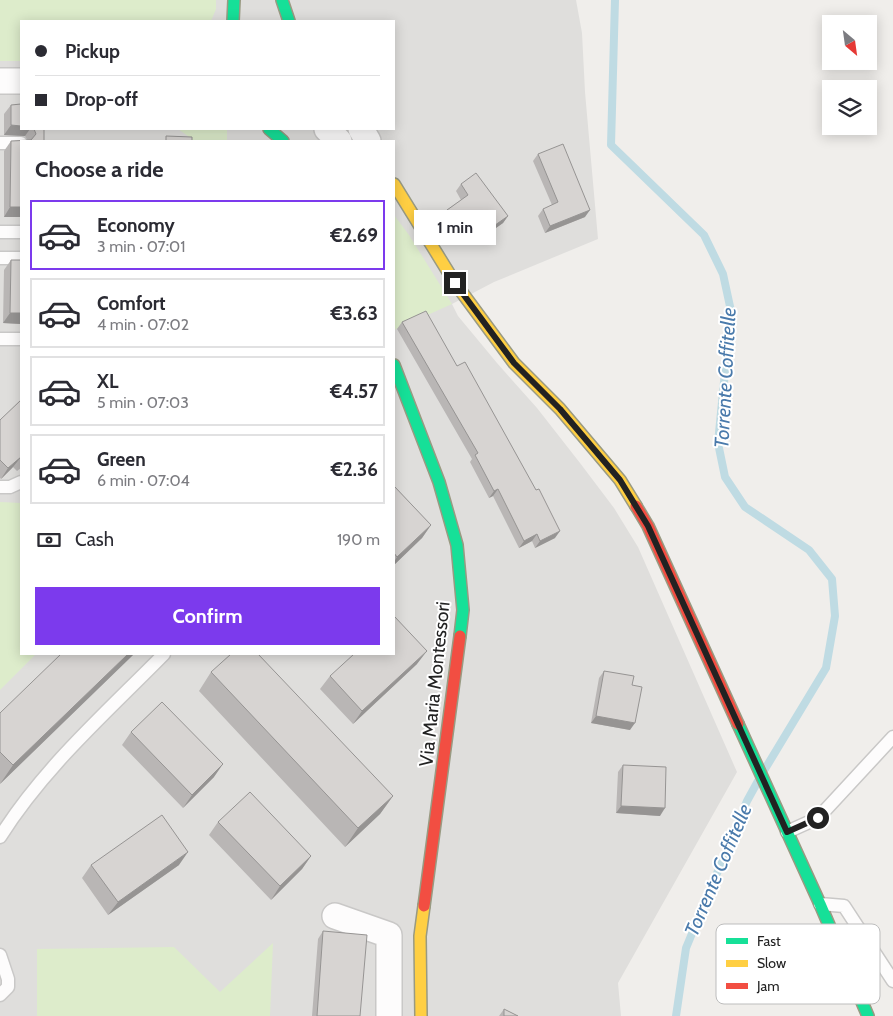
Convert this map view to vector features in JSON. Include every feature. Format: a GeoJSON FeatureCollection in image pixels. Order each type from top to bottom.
{"type":"FeatureCollection","features":[{"type":"Feature","properties":{"kind":"street"},"geometry":{"type":"LineString","coordinates":[[233,20],[234,0]]}},
{"type":"Feature","properties":{"kind":"street"},"geometry":{"type":"LineString","coordinates":[[284,1],[289,20]]}},
{"type":"Feature","properties":{"kind":"street"},"geometry":{"type":"LineString","coordinates":[[0,81],[20,81]]}},
{"type":"Feature","properties":{"kind":"street"},"geometry":{"type":"LineString","coordinates":[[270,130],[283,140]]}},
{"type":"Feature","properties":{"kind":"street"},"geometry":{"type":"LineString","coordinates":[[327,130],[338,140]]}},
{"type":"Feature","properties":{"kind":"street"},"geometry":{"type":"LineString","coordinates":[[395,186],[401,201],[455,283],[514,363],[560,409],[625,488],[648,526],[829,924]]}},
{"type":"Feature","properties":{"kind":"street","name":"Via Maria Montessori"},"geometry":{"type":"LineString","coordinates":[[395,368],[439,482],[457,545],[463,610],[420,936],[421,1016]]}},
{"type":"Feature","properties":{"kind":"street"},"geometry":{"type":"LineString","coordinates":[[335,916],[389,936],[389,1016]]}},
{"type":"Feature","properties":{"kind":"street"},"geometry":{"type":"LineString","coordinates":[[863,1004],[868,1016]]}},
{"type":"Feature","properties":{"kind":"lane"},"geometry":{"type":"LineString","coordinates":[[0,143],[20,143]]}},
{"type":"Feature","properties":{"kind":"lane"},"geometry":{"type":"LineString","coordinates":[[0,232],[20,232]]}},
{"type":"Feature","properties":{"kind":"lane"},"geometry":{"type":"LineString","coordinates":[[0,258],[20,258]]}},
{"type":"Feature","properties":{"kind":"lane"},"geometry":{"type":"LineString","coordinates":[[0,339],[20,339]]}},
{"type":"Feature","properties":{"kind":"lane"},"geometry":{"type":"LineString","coordinates":[[0,487],[10,487],[20,482]]}},
{"type":"Feature","properties":{"kind":"lane"},"geometry":{"type":"LineString","coordinates":[[0,837],[33,790],[163,655]]}},
{"type":"Feature","properties":{"kind":"lane"},"geometry":{"type":"LineString","coordinates":[[787,832],[818,818],[893,737]]}},
{"type":"Feature","properties":{"kind":"lane"},"geometry":{"type":"LineString","coordinates":[[820,904],[844,906],[856,924]]}},
{"type":"Feature","properties":{"kind":"lane"},"geometry":{"type":"LineString","coordinates":[[0,955],[8,978],[8,987],[0,995]]}},
{"type":"Feature","properties":{"kind":"lane"},"geometry":{"type":"LineString","coordinates":[[880,961],[893,981]]}},
{"type":"Feature","properties":{"kind":"shaded area"},"geometry":{"type":"Polygon","coordinates":[[[0,0],[576,0],[582,33],[585,92],[598,239],[494,282],[452,304],[458,316],[537,408],[580,463],[614,508],[638,547],[737,772],[618,983],[621,1016],[0,1016],[0,0]]]}},
{"type":"Feature","properties":{"kind":"green space"},"geometry":{"type":"Polygon","coordinates":[[[0,0],[216,0],[216,9],[211,20],[20,20],[20,61],[0,61],[0,0]]]}},
{"type":"Feature","properties":{"kind":"green space"},"geometry":{"type":"Polygon","coordinates":[[[179,130],[227,130],[227,140],[190,140],[188,136],[179,130]]]}},
{"type":"Feature","properties":{"kind":"green space"},"geometry":{"type":"Polygon","coordinates":[[[395,216],[409,235],[452,304],[395,330],[395,216]]]}},
{"type":"Feature","properties":{"kind":"green space"},"geometry":{"type":"Polygon","coordinates":[[[0,502],[20,503],[20,655],[35,655],[0,690],[0,502]]]}},
{"type":"Feature","properties":{"kind":"green space"},"geometry":{"type":"Polygon","coordinates":[[[273,943],[270,1016],[37,1016],[37,949],[174,947],[220,992],[273,943]]]}},
{"type":"Feature","properties":{"kind":"building"},"geometry":{"type":"Polygon","coordinates":[[[20,104],[20,126],[11,125],[11,105],[20,104]]]}},
{"type":"Feature","properties":{"kind":"building"},"geometry":{"type":"Polygon","coordinates":[[[34,130],[44,130],[44,140],[31,140],[36,134],[34,130]]]}},
{"type":"Feature","properties":{"kind":"building"},"geometry":{"type":"Polygon","coordinates":[[[166,136],[192,137],[192,140],[166,140],[166,136]]]}},
{"type":"Feature","properties":{"kind":"building"},"geometry":{"type":"Polygon","coordinates":[[[11,141],[20,141],[20,207],[10,207],[11,141]]]}},
{"type":"Feature","properties":{"kind":"building"},"geometry":{"type":"Polygon","coordinates":[[[563,144],[590,210],[550,226],[543,209],[558,202],[538,154],[563,144]]]}},
{"type":"Feature","properties":{"kind":"building"},"geometry":{"type":"Polygon","coordinates":[[[476,173],[508,216],[481,235],[447,210],[468,195],[461,184],[476,173]]]}},
{"type":"Feature","properties":{"kind":"building"},"geometry":{"type":"Polygon","coordinates":[[[11,260],[20,260],[20,313],[10,313],[11,260]]]}},
{"type":"Feature","properties":{"kind":"building"},"geometry":{"type":"Polygon","coordinates":[[[426,311],[457,366],[465,362],[536,490],[539,489],[560,531],[540,541],[537,534],[524,541],[498,489],[494,491],[475,455],[478,453],[402,322],[426,311]]]}},
{"type":"Feature","properties":{"kind":"building"},"geometry":{"type":"Polygon","coordinates":[[[20,401],[20,458],[8,468],[0,460],[0,420],[20,401]]]}},
{"type":"Feature","properties":{"kind":"building"},"geometry":{"type":"Polygon","coordinates":[[[395,487],[431,525],[397,557],[395,554],[395,487]]]}},
{"type":"Feature","properties":{"kind":"building"},"geometry":{"type":"Polygon","coordinates":[[[395,617],[427,651],[362,711],[330,676],[353,655],[395,655],[395,617]]]}},
{"type":"Feature","properties":{"kind":"building"},"geometry":{"type":"Polygon","coordinates":[[[60,655],[127,655],[13,765],[0,752],[0,713],[60,655]]]}},
{"type":"Feature","properties":{"kind":"building"},"geometry":{"type":"Polygon","coordinates":[[[230,655],[259,655],[393,796],[358,828],[211,672],[230,655]]]}},
{"type":"Feature","properties":{"kind":"building"},"geometry":{"type":"Polygon","coordinates":[[[604,671],[634,676],[632,685],[642,687],[635,723],[596,716],[604,671]]]}},
{"type":"Feature","properties":{"kind":"building"},"geometry":{"type":"Polygon","coordinates":[[[162,702],[223,764],[192,795],[131,732],[162,702]]]}},
{"type":"Feature","properties":{"kind":"building"},"geometry":{"type":"Polygon","coordinates":[[[623,765],[666,767],[665,808],[621,806],[623,765]]]}},
{"type":"Feature","properties":{"kind":"building"},"geometry":{"type":"Polygon","coordinates":[[[250,792],[311,856],[280,886],[218,822],[250,792]]]}},
{"type":"Feature","properties":{"kind":"building"},"geometry":{"type":"Polygon","coordinates":[[[162,815],[188,852],[118,902],[91,865],[162,815]]]}},
{"type":"Feature","properties":{"kind":"building"},"geometry":{"type":"Polygon","coordinates":[[[323,931],[367,935],[360,1016],[317,1016],[323,931]]]}},
{"type":"Feature","properties":{"kind":"building"},"geometry":{"type":"Polygon","coordinates":[[[504,1009],[518,1016],[504,1016],[504,1009]]]}},
{"type":"Feature","properties":{"kind":"waterway","name":"Torrente Coffitelle"},"geometry":{"type":"LineString","coordinates":[[615,0],[611,145],[704,235],[723,274],[731,311],[718,443],[725,477],[745,507],[809,550],[832,579],[835,616],[826,668],[765,769]]}},
{"type":"Feature","properties":{"kind":"waterway","name":"Torrente Coffitelle"},"geometry":{"type":"LineString","coordinates":[[676,1016],[686,948],[747,801],[758,781]]}},
{"type":"Feature","properties":{"kind":"traffic: fast"},"geometry":{"type":"LineString","coordinates":[[233,20],[234,0]]}},
{"type":"Feature","properties":{"kind":"traffic: fast"},"geometry":{"type":"LineString","coordinates":[[282,0],[289,20]]}},
{"type":"Feature","properties":{"kind":"traffic: fast"},"geometry":{"type":"LineString","coordinates":[[270,130],[282,140]]}},
{"type":"Feature","properties":{"kind":"traffic: fast"},"geometry":{"type":"LineString","coordinates":[[395,368],[439,482],[457,545],[463,610],[460,636]]}},
{"type":"Feature","properties":{"kind":"traffic: fast"},"geometry":{"type":"LineString","coordinates":[[738,724],[829,924]]}},
{"type":"Feature","properties":{"kind":"traffic: fast"},"geometry":{"type":"LineString","coordinates":[[863,1004],[868,1016]]}},
{"type":"Feature","properties":{"kind":"traffic: slow"},"geometry":{"type":"LineString","coordinates":[[395,186],[455,283],[514,363],[560,409],[620,480],[636,506]]}},
{"type":"Feature","properties":{"kind":"traffic: slow"},"geometry":{"type":"LineString","coordinates":[[421,1016],[420,936],[424,906]]}},
{"type":"Feature","properties":{"kind":"traffic: jam"},"geometry":{"type":"LineString","coordinates":[[636,506],[648,526],[738,724]]}},
{"type":"Feature","properties":{"kind":"traffic: jam"},"geometry":{"type":"LineString","coordinates":[[424,906],[460,636]]}},
{"type":"Feature","properties":{"kind":"route"},"geometry":{"type":"LineString","coordinates":[[455,283],[514,363],[560,409],[620,480],[648,526],[787,832],[818,818]]}}]}
